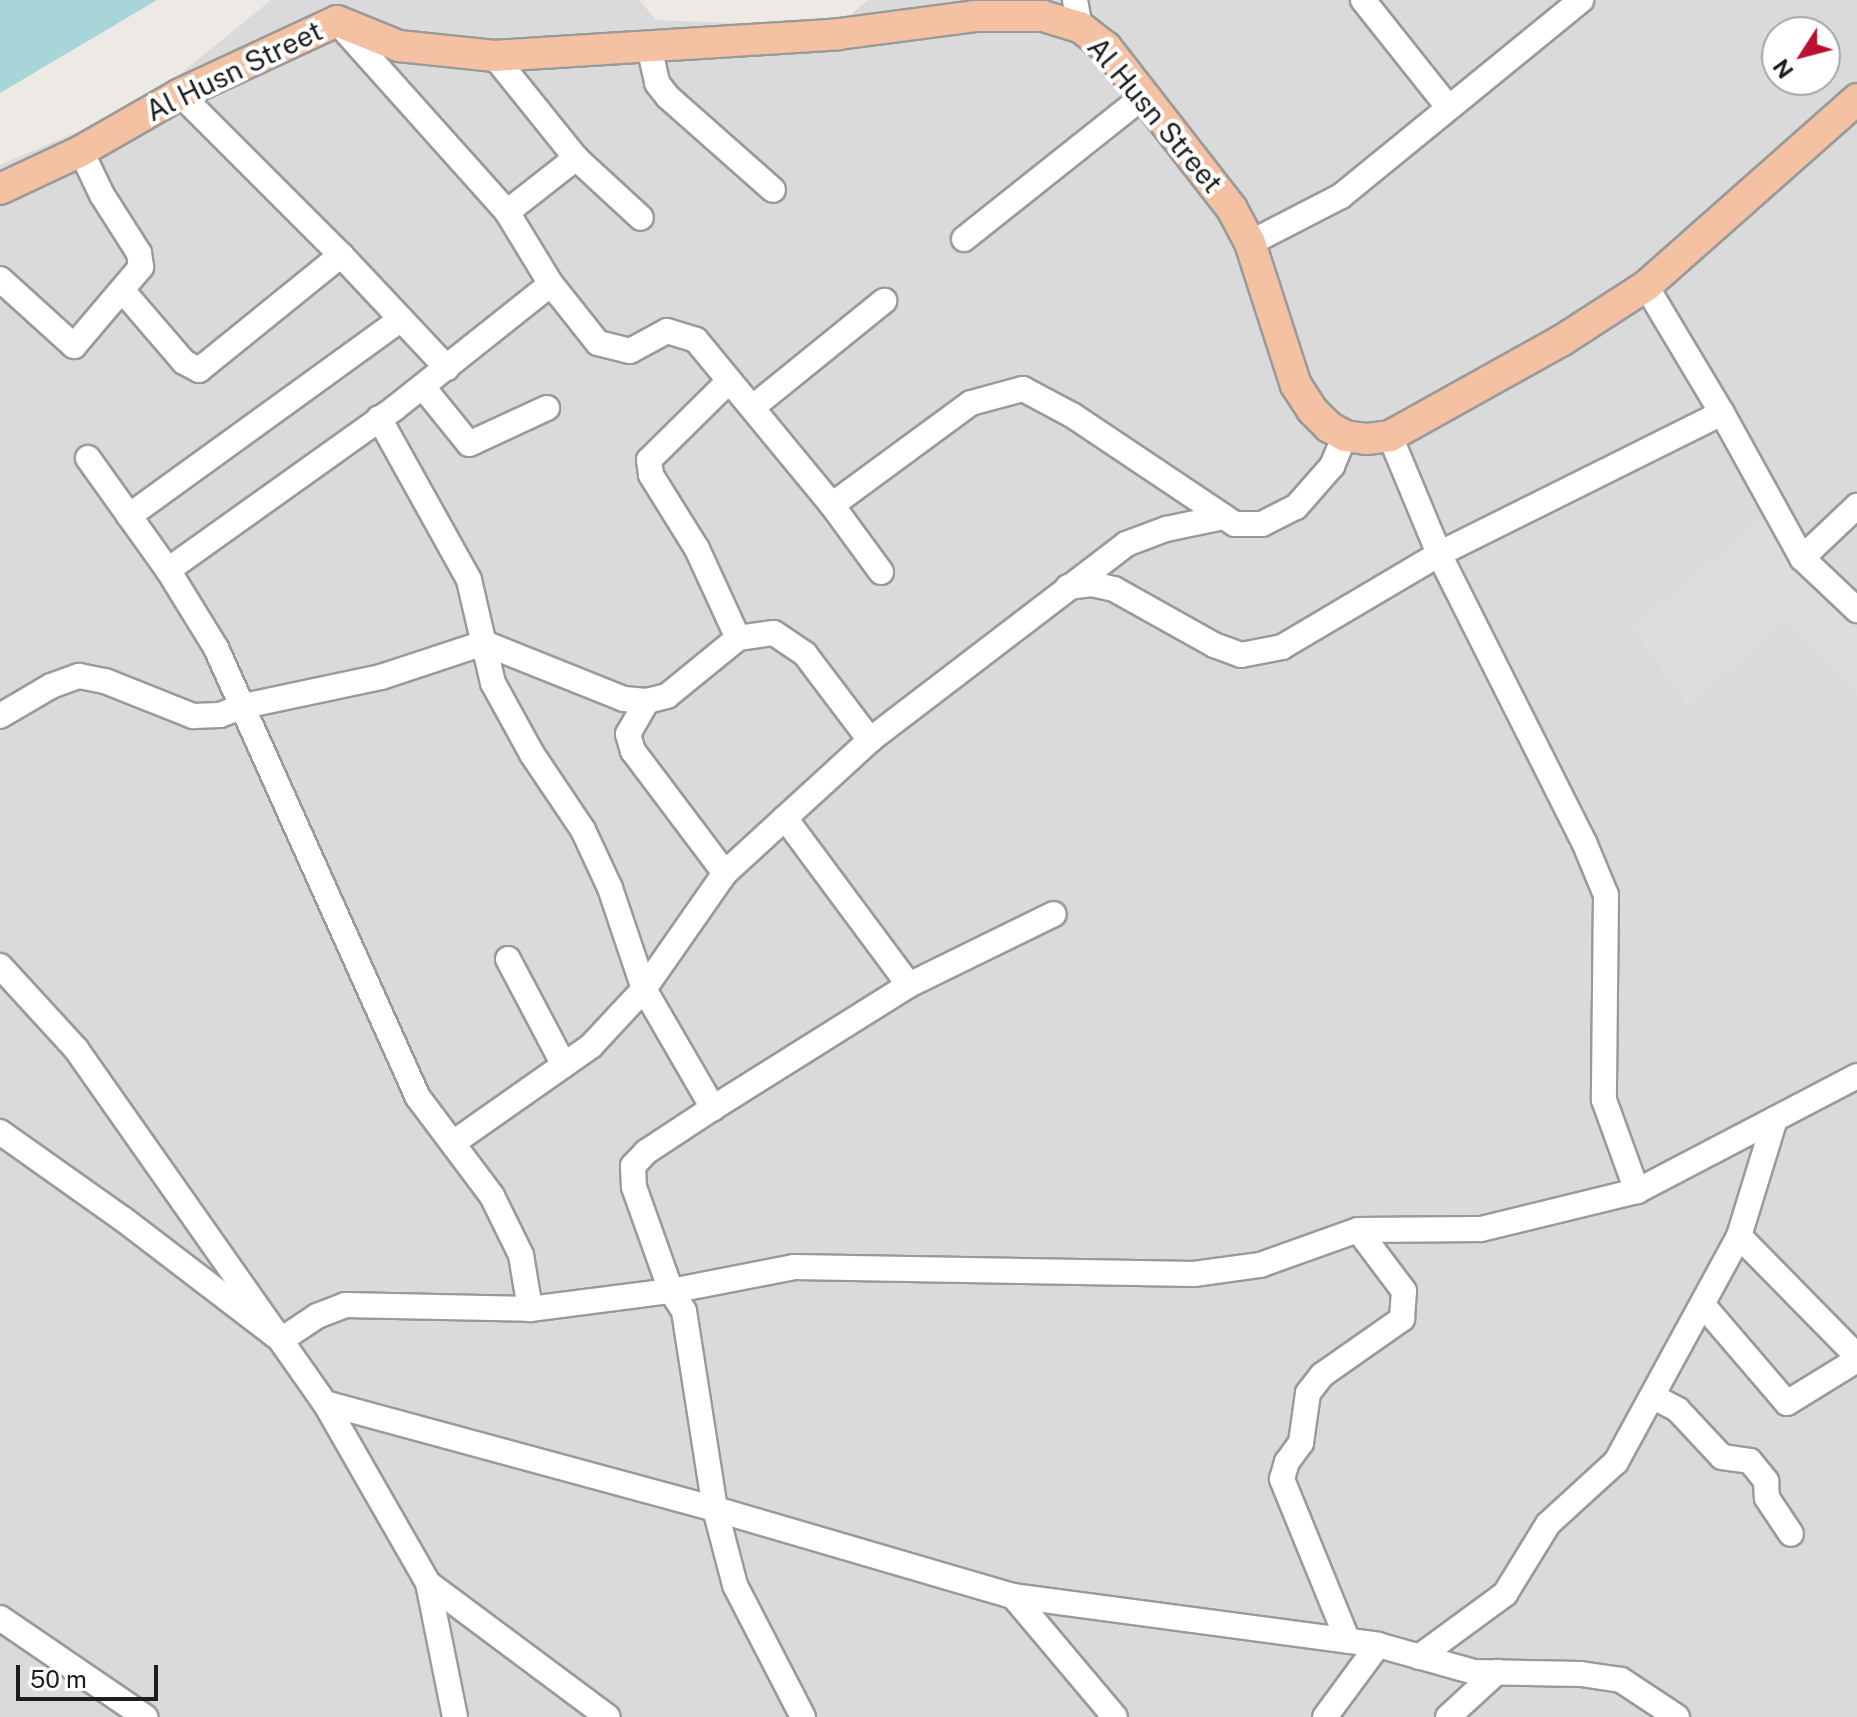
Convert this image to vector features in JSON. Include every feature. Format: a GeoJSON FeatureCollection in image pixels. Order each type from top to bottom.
{"type":"FeatureCollection","features":[{"type":"Feature","properties":{"kind":"main road","name":"Al Husn Street"},"geometry":{"type":"LineString","coordinates":[[0,189],[81,151],[180,94],[337,21],[399,46],[494,56],[839,34],[975,16],[1077,13],[1232,209],[1250,243],[1296,385],[1312,410],[1329,427],[1345,436]]}},
{"type":"Feature","properties":{"kind":"main road"},"geometry":{"type":"LineString","coordinates":[[1345,436],[1367,439],[1390,436],[1561,341],[1646,286],[1857,99]]}},
{"type":"Feature","properties":{"kind":"street"},"geometry":{"type":"LineString","coordinates":[[1363,0],[1448,107]]}},
{"type":"Feature","properties":{"kind":"street"},"geometry":{"type":"LineString","coordinates":[[1250,243],[1341,196],[1581,0]]}},
{"type":"Feature","properties":{"kind":"street"},"geometry":{"type":"LineString","coordinates":[[337,21],[507,212],[551,284],[598,343],[630,351],[667,331],[696,340],[832,505],[881,572]]}},
{"type":"Feature","properties":{"kind":"street"},"geometry":{"type":"LineString","coordinates":[[649,47],[657,83],[668,97],[773,190]]}},
{"type":"Feature","properties":{"kind":"street"},"geometry":{"type":"LineString","coordinates":[[494,56],[576,158],[641,218]]}},
{"type":"Feature","properties":{"kind":"street"},"geometry":{"type":"LineString","coordinates":[[180,94],[341,255],[447,368]]}},
{"type":"Feature","properties":{"kind":"street"},"geometry":{"type":"LineString","coordinates":[[964,239],[1144,96]]}},
{"type":"Feature","properties":{"kind":"street"},"geometry":{"type":"LineString","coordinates":[[0,279],[74,346],[141,267],[139,253],[102,195],[81,151]]}},
{"type":"Feature","properties":{"kind":"street"},"geometry":{"type":"LineString","coordinates":[[507,212],[576,158]]}},
{"type":"Feature","properties":{"kind":"street"},"geometry":{"type":"LineString","coordinates":[[122,290],[184,362],[199,370],[341,255]]}},
{"type":"Feature","properties":{"kind":"street"},"geometry":{"type":"LineString","coordinates":[[168,570],[423,387],[551,284]]}},
{"type":"Feature","properties":{"kind":"street"},"geometry":{"type":"LineString","coordinates":[[1646,286],[1722,413],[1802,558],[1857,610]]}},
{"type":"Feature","properties":{"kind":"street"},"geometry":{"type":"LineString","coordinates":[[753,407],[884,301]]}},
{"type":"Feature","properties":{"kind":"street"},"geometry":{"type":"LineString","coordinates":[[129,516],[401,319]]}},
{"type":"Feature","properties":{"kind":"street"},"geometry":{"type":"LineString","coordinates":[[728,382],[649,460],[651,475],[697,549],[738,638]]}},
{"type":"Feature","properties":{"kind":"street"},"geometry":{"type":"LineString","coordinates":[[423,387],[469,444],[547,408]]}},
{"type":"Feature","properties":{"kind":"street"},"geometry":{"type":"LineString","coordinates":[[832,505],[971,403],[1023,389],[1072,415],[1235,524],[1262,524],[1296,507],[1332,466],[1345,436]]}},
{"type":"Feature","properties":{"kind":"street"},"geometry":{"type":"LineString","coordinates":[[1068,587],[1092,584],[1114,589],[1214,645],[1241,655],[1282,647],[1439,554],[1722,413]]}},
{"type":"Feature","properties":{"kind":"street"},"geometry":{"type":"LineString","coordinates":[[379,418],[469,580],[493,683],[532,754],[583,830],[610,888],[644,989],[713,1108]]}},
{"type":"Feature","properties":{"kind":"street"},"geometry":{"type":"LineString","coordinates":[[1390,436],[1439,554],[1584,842],[1606,895],[1604,1100],[1637,1191]]}},
{"type":"Feature","properties":{"kind":"street"},"geometry":{"type":"LineString","coordinates":[[88,458],[168,570],[216,648],[417,1096],[492,1196],[521,1255],[530,1309]]}},
{"type":"Feature","properties":{"kind":"street"},"geometry":{"type":"LineString","coordinates":[[1802,558],[1857,506]]}},
{"type":"Feature","properties":{"kind":"street"},"geometry":{"type":"LineString","coordinates":[[453,1143],[591,1046],[644,989],[725,873],[870,740],[1126,544],[1166,529],[1224,517]]}},
{"type":"Feature","properties":{"kind":"street"},"geometry":{"type":"LineString","coordinates":[[0,716],[51,686],[79,676],[105,681],[193,716],[220,715],[244,706],[381,677],[484,643],[624,699],[647,701],[667,696],[738,638],[774,633],[805,654],[870,740]]}},
{"type":"Feature","properties":{"kind":"street"},"geometry":{"type":"LineString","coordinates":[[647,701],[628,734],[633,751],[725,873]]}},
{"type":"Feature","properties":{"kind":"street"},"geometry":{"type":"LineString","coordinates":[[785,818],[909,985]]}},
{"type":"Feature","properties":{"kind":"street"},"geometry":{"type":"LineString","coordinates":[[803,1717],[735,1585],[715,1509],[684,1311],[671,1291],[634,1187],[633,1166],[646,1152],[713,1108],[909,985],[1054,914]]}},
{"type":"Feature","properties":{"kind":"street"},"geometry":{"type":"LineString","coordinates":[[508,959],[564,1065]]}},
{"type":"Feature","properties":{"kind":"street"},"geometry":{"type":"LineString","coordinates":[[0,966],[76,1049],[325,1403],[428,1583],[455,1717]]}},
{"type":"Feature","properties":{"kind":"street"},"geometry":{"type":"LineString","coordinates":[[281,1340],[317,1316],[345,1305],[530,1309],[671,1291],[794,1267],[1194,1274],[1260,1265],[1358,1230],[1481,1229],[1637,1191],[1857,1076]]}},
{"type":"Feature","properties":{"kind":"street"},"geometry":{"type":"LineString","coordinates":[[1419,1657],[1505,1594],[1548,1524],[1616,1462],[1739,1236],[1775,1119]]}},
{"type":"Feature","properties":{"kind":"street"},"geometry":{"type":"LineString","coordinates":[[0,1132],[123,1219],[281,1340]]}},
{"type":"Feature","properties":{"kind":"street"},"geometry":{"type":"LineString","coordinates":[[1348,1641],[1282,1479],[1287,1462],[1301,1443],[1308,1393],[1322,1375],[1402,1319],[1404,1291],[1358,1230]]}},
{"type":"Feature","properties":{"kind":"street"},"geometry":{"type":"LineString","coordinates":[[1703,1305],[1787,1403],[1857,1358],[1739,1236]]}},
{"type":"Feature","properties":{"kind":"street"},"geometry":{"type":"LineString","coordinates":[[1654,1397],[1678,1410],[1722,1457],[1750,1461],[1766,1481],[1767,1498],[1791,1534]]}},
{"type":"Feature","properties":{"kind":"street"},"geometry":{"type":"LineString","coordinates":[[325,1403],[715,1509],[1013,1596],[1378,1645],[1474,1672],[1581,1674],[1621,1680],[1677,1717]]}},
{"type":"Feature","properties":{"kind":"street"},"geometry":{"type":"LineString","coordinates":[[428,1583],[608,1717]]}},
{"type":"Feature","properties":{"kind":"street"},"geometry":{"type":"LineString","coordinates":[[1013,1596],[1115,1717]]}},
{"type":"Feature","properties":{"kind":"street"},"geometry":{"type":"LineString","coordinates":[[0,1618],[145,1717]]}},
{"type":"Feature","properties":{"kind":"street"},"geometry":{"type":"LineString","coordinates":[[1325,1717],[1378,1645]]}},
{"type":"Feature","properties":{"kind":"street"},"geometry":{"type":"LineString","coordinates":[[1448,1717],[1497,1672]]}},
{"type":"Feature","properties":{"kind":"shaded area"},"geometry":{"type":"Polygon","coordinates":[[[271,0],[639,0],[656,20],[836,27],[868,0],[1857,0],[1857,1717],[0,1717],[0,165],[79,131],[169,83],[271,0]]]}},
{"type":"Feature","properties":{"kind":"shaded area"},"geometry":{"type":"Polygon","coordinates":[[[1762,518],[1818,591],[1857,629],[1857,697],[1785,622],[1688,706],[1631,627],[1762,518]]]}},
{"type":"Feature","properties":{"kind":"water"},"geometry":{"type":"Polygon","coordinates":[[[0,0],[157,0],[0,93],[0,0]]]}}]}
